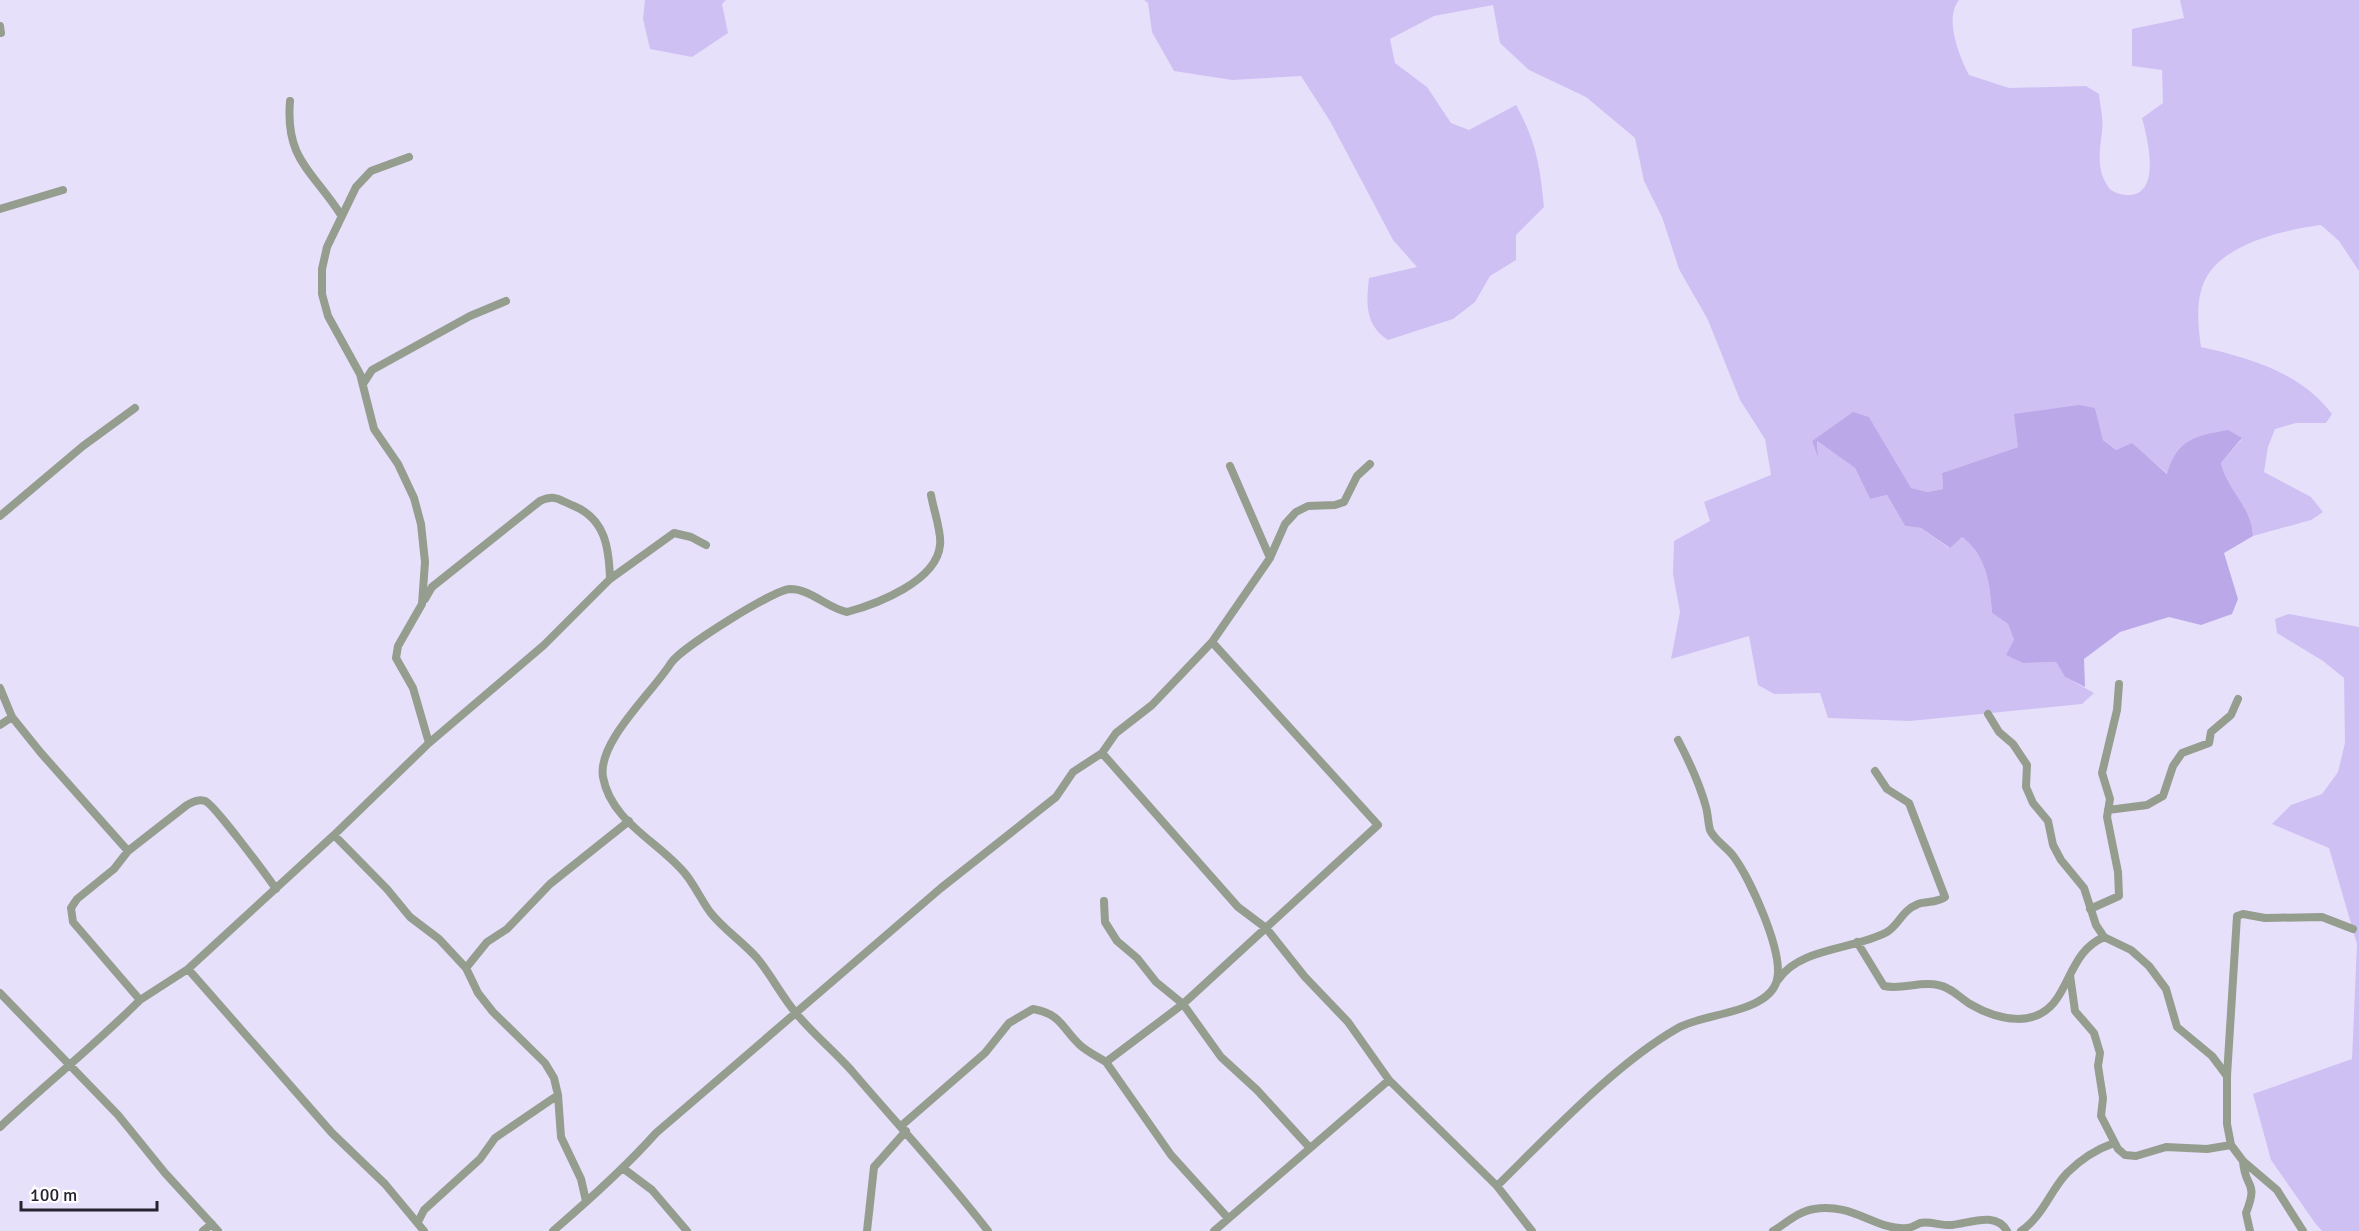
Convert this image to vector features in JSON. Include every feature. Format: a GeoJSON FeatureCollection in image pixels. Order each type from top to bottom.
{"type":"FeatureCollection","features":[{"type":"Feature","properties":{"kind":"street"},"geometry":{"type":"LineString","coordinates":[[290,102],[288,121],[292,146],[305,169],[325,190],[341,215]]}},
{"type":"Feature","properties":{"kind":"street"},"geometry":{"type":"LineString","coordinates":[[409,158],[371,171],[356,187],[327,247],[322,269],[322,294],[328,316],[360,374],[374,429],[398,464],[414,498],[421,524],[425,561],[422,604]]}},
{"type":"Feature","properties":{"kind":"street"},"geometry":{"type":"LineString","coordinates":[[0,209],[63,190]]}},
{"type":"Feature","properties":{"kind":"street"},"geometry":{"type":"LineString","coordinates":[[363,384],[372,370],[470,316],[506,301]]}},
{"type":"Feature","properties":{"kind":"street"},"geometry":{"type":"LineString","coordinates":[[0,516],[83,446],[135,408]]}},
{"type":"Feature","properties":{"kind":"street"},"geometry":{"type":"LineString","coordinates":[[554,1231],[603,1184],[624,1169],[656,1133],[795,1012],[827,989],[941,888],[1056,796],[1073,772],[1102,753],[1116,734],[1152,705],[1212,642],[1270,558],[1285,524],[1296,512],[1308,506],[1335,505],[1344,502],[1357,476],[1370,464]]}},
{"type":"Feature","properties":{"kind":"street"},"geometry":{"type":"LineString","coordinates":[[1230,466],[1270,558]]}},
{"type":"Feature","properties":{"kind":"street"},"geometry":{"type":"LineString","coordinates":[[931,495],[941,543],[936,561],[909,585],[866,607],[847,612],[800,591],[784,590],[772,594],[676,655],[615,736],[603,762],[603,777],[607,790],[629,821],[686,874],[711,914],[756,957],[795,1012],[850,1070],[875,1101],[904,1129],[988,1231]]}},
{"type":"Feature","properties":{"kind":"street"},"geometry":{"type":"LineString","coordinates":[[429,743],[414,688],[396,658],[398,646],[432,587],[549,496],[560,496],[572,505],[586,509],[606,539],[610,579]]}},
{"type":"Feature","properties":{"kind":"street"},"geometry":{"type":"LineString","coordinates":[[0,1127],[68,1064],[102,1038],[140,1000],[188,969],[334,835],[429,743],[544,645],[610,579],[674,533],[691,537],[706,545]]}},
{"type":"Feature","properties":{"kind":"street"},"geometry":{"type":"LineString","coordinates":[[1106,1062],[1183,1004],[1378,825],[1212,642]]}},
{"type":"Feature","properties":{"kind":"street"},"geometry":{"type":"LineString","coordinates":[[2090,909],[2119,896],[2118,872],[2107,817],[2110,799],[2102,773],[2114,728],[2120,684]]}},
{"type":"Feature","properties":{"kind":"street"},"geometry":{"type":"LineString","coordinates":[[0,688],[12,717],[128,851]]}},
{"type":"Feature","properties":{"kind":"street"},"geometry":{"type":"LineString","coordinates":[[2108,810],[2147,805],[2163,796],[2173,766],[2182,753],[2209,743],[2211,732],[2231,715],[2238,699]]}},
{"type":"Feature","properties":{"kind":"street"},"geometry":{"type":"LineString","coordinates":[[1989,714],[1999,732],[2013,744],[2027,765],[2026,787],[2033,803],[2048,821],[2054,845],[2061,860],[2084,888],[2090,909],[2104,937],[2131,950],[2150,966],[2166,989],[2176,1027],[2212,1056],[2228,1076]]}},
{"type":"Feature","properties":{"kind":"street"},"geometry":{"type":"LineString","coordinates":[[0,725],[12,717]]}},
{"type":"Feature","properties":{"kind":"street"},"geometry":{"type":"LineString","coordinates":[[1678,740],[1706,806],[1711,831],[1730,851],[1747,875],[1773,946],[1777,980]]}},
{"type":"Feature","properties":{"kind":"street"},"geometry":{"type":"LineString","coordinates":[[1102,753],[1238,907],[1266,928],[1305,977],[1348,1022],[1389,1080],[1497,1186],[1532,1231]]}},
{"type":"Feature","properties":{"kind":"street"},"geometry":{"type":"LineString","coordinates":[[1497,1186],[1604,1084],[1680,1026],[1745,1007],[1767,996],[1785,969],[1888,931],[1904,912],[1920,903],[1941,900],[1944,897],[1909,803],[1887,789],[1875,771]]}},
{"type":"Feature","properties":{"kind":"street"},"geometry":{"type":"LineString","coordinates":[[140,1000],[73,922],[70,914],[76,899],[114,869],[128,851],[195,801],[205,801],[213,805],[220,819],[276,888]]}},
{"type":"Feature","properties":{"kind":"street"},"geometry":{"type":"LineString","coordinates":[[466,968],[474,955],[487,942],[507,929],[550,884],[629,821]]}},
{"type":"Feature","properties":{"kind":"street"},"geometry":{"type":"LineString","coordinates":[[334,835],[387,889],[410,917],[439,939],[466,968],[478,993],[493,1012],[545,1063],[554,1078],[558,1095],[561,1137],[581,1179],[586,1202]]}},
{"type":"Feature","properties":{"kind":"street"},"geometry":{"type":"LineString","coordinates":[[1104,901],[1105,922],[1117,941],[1137,958],[1156,982],[1183,1004],[1221,1057],[1257,1090],[1310,1148]]}},
{"type":"Feature","properties":{"kind":"street"},"geometry":{"type":"LineString","coordinates":[[2303,1231],[2277,1190],[2243,1161],[2231,1144],[2227,1124],[2228,1076],[2237,916],[2243,914],[2265,918],[2322,917],[2353,928]]}},
{"type":"Feature","properties":{"kind":"street"},"geometry":{"type":"LineString","coordinates":[[1857,942],[1884,986],[1894,988],[1939,985],[1971,1004],[2018,1020],[2033,1019],[2050,1011],[2080,954],[2091,943],[2104,937]]}},
{"type":"Feature","properties":{"kind":"street"},"geometry":{"type":"LineString","coordinates":[[188,969],[332,1133],[385,1184],[424,1231]]}},
{"type":"Feature","properties":{"kind":"street"},"geometry":{"type":"LineString","coordinates":[[2070,974],[2075,1011],[2094,1033],[2100,1053],[2098,1066],[2103,1098],[2101,1116],[2114,1143],[2125,1155],[2136,1156],[2166,1147],[2207,1149],[2231,1144]]}},
{"type":"Feature","properties":{"kind":"street"},"geometry":{"type":"LineString","coordinates":[[1,995],[118,1115],[165,1173],[218,1231]]}},
{"type":"Feature","properties":{"kind":"street"},"geometry":{"type":"LineString","coordinates":[[867,1231],[874,1167],[904,1129],[985,1053],[1009,1023],[1034,1009],[1049,1012],[1059,1019],[1083,1048],[1106,1062],[1171,1155],[1228,1218]]}},
{"type":"Feature","properties":{"kind":"street"},"geometry":{"type":"LineString","coordinates":[[1214,1231],[1389,1080]]}},
{"type":"Feature","properties":{"kind":"street"},"geometry":{"type":"LineString","coordinates":[[418,1222],[423,1210],[480,1159],[495,1138],[558,1095]]}},
{"type":"Feature","properties":{"kind":"street"},"geometry":{"type":"LineString","coordinates":[[2021,1231],[2042,1212],[2067,1174],[2091,1153],[2114,1143]]}},
{"type":"Feature","properties":{"kind":"street"},"geometry":{"type":"LineString","coordinates":[[2243,1161],[2253,1197],[2246,1214],[2250,1231]]}},
{"type":"Feature","properties":{"kind":"street"},"geometry":{"type":"LineString","coordinates":[[624,1169],[652,1190],[687,1231]]}},
{"type":"Feature","properties":{"kind":"street"},"geometry":{"type":"LineString","coordinates":[[1773,1231],[1814,1209],[1843,1209],[1880,1224],[1907,1228],[1922,1223],[1952,1225],[1980,1219],[2004,1225],[2007,1231]]}},
{"type":"Feature","properties":{"kind":"street"},"geometry":{"type":"LineString","coordinates":[[203,1231],[212,1224]]}},
{"type":"Feature","properties":{"kind":"shaded area"},"geometry":{"type":"Polygon","coordinates":[[[645,0],[726,0],[722,4],[728,33],[692,57],[650,49],[643,19],[645,0]]]}},
{"type":"Feature","properties":{"kind":"shaded area"},"geometry":{"type":"Polygon","coordinates":[[[1144,0],[1959,0],[1953,17],[1953,27],[1957,48],[1969,75],[2009,88],[2086,86],[2099,94],[2103,122],[2101,172],[2111,189],[2126,195],[2138,193],[2145,186],[2149,177],[2149,151],[2142,118],[2163,103],[2162,70],[2132,66],[2132,29],[2184,18],[2180,0],[2359,0],[2359,271],[2339,241],[2321,225],[2290,230],[2257,240],[2227,256],[2206,278],[2199,303],[2198,321],[2201,347],[2256,362],[2289,377],[2305,387],[2332,414],[2326,423],[2296,423],[2275,429],[2268,447],[2264,472],[2311,497],[2323,512],[2311,520],[2253,536],[2249,516],[2224,473],[2221,463],[2242,439],[2168,474],[2132,444],[2116,450],[2103,440],[2095,408],[2018,447],[1942,473],[1943,489],[1927,492],[1911,489],[1869,417],[1812,441],[1818,454],[1817,441],[1855,468],[1870,499],[1887,495],[1905,526],[1921,528],[1949,548],[1962,537],[1982,561],[1990,591],[1992,613],[2008,624],[2023,663],[2056,662],[2065,677],[2094,693],[2082,704],[1910,721],[1828,718],[1820,693],[1774,694],[1758,685],[1749,636],[1671,659],[1680,612],[1673,574],[1674,541],[1710,521],[1704,502],[1771,475],[1765,439],[1740,400],[1708,320],[1679,269],[1662,217],[1644,181],[1635,138],[1586,97],[1529,70],[1500,43],[1493,5],[1434,16],[1390,39],[1395,63],[1427,87],[1451,123],[1469,130],[1516,105],[1536,154],[1544,207],[1516,235],[1516,260],[1490,276],[1475,302],[1453,319],[1388,340],[1380,334],[1371,321],[1367,297],[1369,278],[1417,267],[1393,240],[1330,121],[1301,76],[1232,80],[1174,71],[1152,32],[1148,3],[1144,0]]]}},
{"type":"Feature","properties":{"kind":"shaded area"},"geometry":{"type":"Polygon","coordinates":[[[2079,405],[2095,408],[2103,440],[2116,450],[2132,443],[2167,474],[2176,453],[2182,446],[2197,437],[2228,430],[2242,438],[2221,463],[2224,473],[2249,516],[2253,536],[2224,553],[2238,599],[2232,614],[2201,625],[2169,617],[2120,632],[2084,659],[2085,687],[2065,677],[2056,662],[2023,663],[2006,655],[2014,640],[2008,624],[1992,613],[1986,571],[1970,545],[1962,537],[1950,548],[1921,528],[1905,526],[1887,495],[1870,499],[1855,468],[1817,441],[1818,457],[1812,441],[1853,412],[1869,417],[1911,488],[1927,492],[1943,489],[1942,473],[2018,447],[2014,414],[2079,405]]]}},
{"type":"Feature","properties":{"kind":"shaded area"},"geometry":{"type":"Polygon","coordinates":[[[2289,614],[2359,627],[2359,1231],[2322,1231],[2315,1223],[2271,1160],[2253,1094],[2352,1059],[2357,944],[2329,848],[2272,824],[2291,805],[2322,794],[2338,772],[2345,743],[2344,678],[2323,661],[2277,633],[2275,619],[2289,614]]]}}]}
